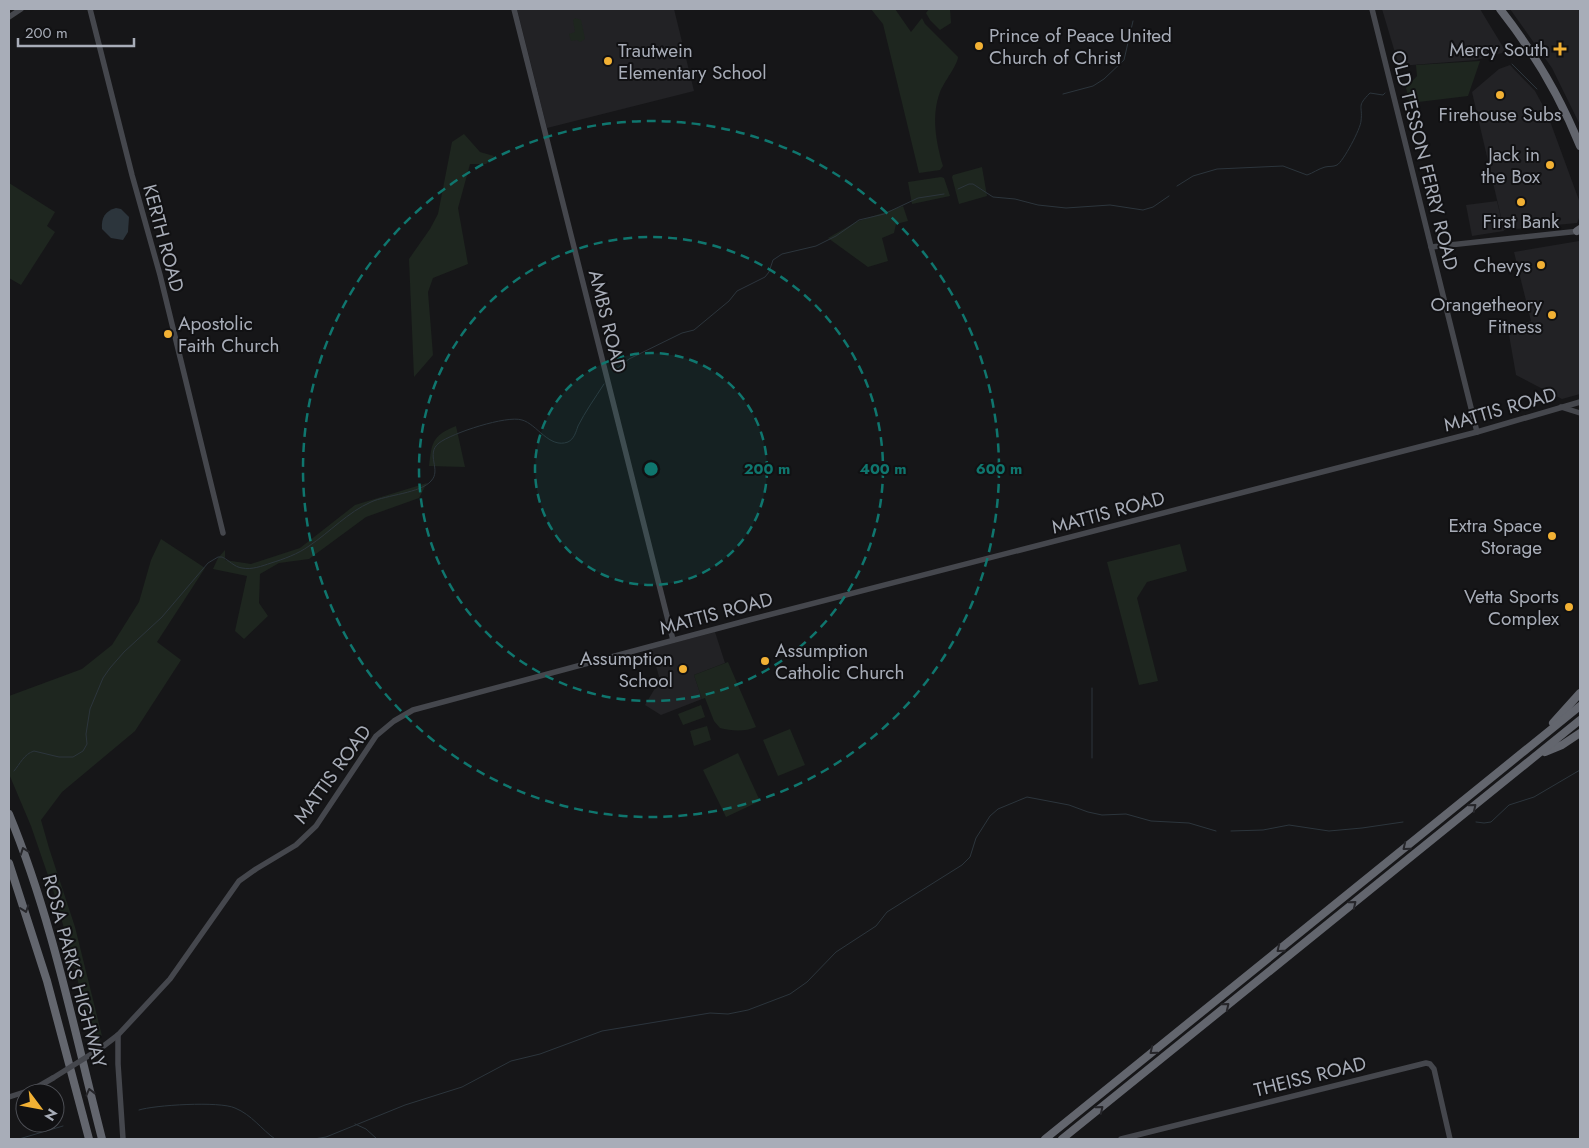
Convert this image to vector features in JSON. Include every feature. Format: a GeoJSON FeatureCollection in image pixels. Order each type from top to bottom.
{"type":"FeatureCollection","features":[{"type":"Feature","properties":{"kind":"highway"},"geometry":{"type":"LineString","coordinates":[[1500,9],[1526,43],[1546,75],[1568,117],[1580,146]]}},
{"type":"Feature","properties":{"kind":"highway"},"geometry":{"type":"LineString","coordinates":[[1541,738],[1580,693]]}},
{"type":"Feature","properties":{"kind":"highway"},"geometry":{"type":"LineString","coordinates":[[1045,1139],[1580,706]]}},
{"type":"Feature","properties":{"kind":"highway"},"geometry":{"type":"LineString","coordinates":[[1062,1139],[1580,720]]}},
{"type":"Feature","properties":{"kind":"highway"},"geometry":{"type":"LineString","coordinates":[[1534,757],[1580,733]]}},
{"type":"Feature","properties":{"kind":"highway","name":"ROSA PARKS HIGHWAY"},"geometry":{"type":"LineString","coordinates":[[9,814],[35,882],[47,923],[102,1139]]}},
{"type":"Feature","properties":{"kind":"highway","name":"ROSA PARKS HIGHWAY"},"geometry":{"type":"LineString","coordinates":[[9,863],[47,980],[89,1139]]}},
{"type":"Feature","properties":{"kind":"street"},"geometry":{"type":"LineString","coordinates":[[9,17],[21,9]]}},
{"type":"Feature","properties":{"kind":"street","name":"KERTH ROAD"},"geometry":{"type":"LineString","coordinates":[[90,9],[132,175],[160,275],[223,533]]}},
{"type":"Feature","properties":{"kind":"street","name":"AMBS ROAD"},"geometry":{"type":"LineString","coordinates":[[514,9],[673,640]]}},
{"type":"Feature","properties":{"kind":"street","name":"OLD TESSON FERRY ROAD"},"geometry":{"type":"LineString","coordinates":[[1372,9],[1477,432]]}},
{"type":"Feature","properties":{"kind":"street"},"geometry":{"type":"LineString","coordinates":[[1431,247],[1579,231]]}},
{"type":"Feature","properties":{"kind":"street","name":"MATTIS ROAD"},"geometry":{"type":"LineString","coordinates":[[9,1097],[34,1089],[101,1048],[118,1035],[178,968],[239,881],[290,850],[310,833],[382,730],[406,713],[420,707],[673,640],[1477,432],[1580,402]]}},
{"type":"Feature","properties":{"kind":"street"},"geometry":{"type":"LineString","coordinates":[[1561,407],[1580,413]]}},
{"type":"Feature","properties":{"kind":"street"},"geometry":{"type":"LineString","coordinates":[[118,1035],[123,1139]]}},
{"type":"Feature","properties":{"kind":"street"},"geometry":{"type":"LineString","coordinates":[[110,1042],[118,1055]]}},
{"type":"Feature","properties":{"kind":"street","name":"THEISS ROAD"},"geometry":{"type":"LineString","coordinates":[[1121,1139],[1426,1063],[1432,1066],[1434,1072],[1450,1139]]}},
{"type":"Feature","properties":{"kind":"shaded area","name":"Trautwein Elementary School"},"geometry":{"type":"Polygon","coordinates":[[[517,9],[674,9],[694,91],[547,128],[517,9]]]}},
{"type":"Feature","properties":{"kind":"shaded area"},"geometry":{"type":"Polygon","coordinates":[[[871,9],[895,9],[911,32],[922,18],[925,24],[958,57],[937,101],[935,120],[938,148],[943,166],[940,170],[919,173],[883,24],[871,9]]]}},
{"type":"Feature","properties":{"kind":"shaded area"},"geometry":{"type":"Polygon","coordinates":[[[929,9],[950,9],[951,23],[940,30],[926,13],[929,9]]]}},
{"type":"Feature","properties":{"kind":"shaded area"},"geometry":{"type":"Polygon","coordinates":[[[1382,9],[1480,9],[1506,52],[1476,60],[1399,66],[1382,9]]]}},
{"type":"Feature","properties":{"kind":"shaded area","name":"Mercy South"},"geometry":{"type":"Polygon","coordinates":[[[1510,9],[1580,9],[1580,125],[1552,68],[1510,9]]]}},
{"type":"Feature","properties":{"kind":"shaded area"},"geometry":{"type":"Polygon","coordinates":[[[575,18],[581,20],[585,39],[580,42],[577,40],[571,41],[569,34],[575,32],[573,20],[575,18]]]}},
{"type":"Feature","properties":{"kind":"shaded area"},"geometry":{"type":"Polygon","coordinates":[[[1480,61],[1468,96],[1410,103],[1406,88],[1417,76],[1416,65],[1480,61]]]}},
{"type":"Feature","properties":{"kind":"shaded area"},"geometry":{"type":"Polygon","coordinates":[[[1510,65],[1535,91],[1547,113],[1580,203],[1580,216],[1577,223],[1504,230],[1472,92],[1499,69],[1510,65]]]}},
{"type":"Feature","properties":{"kind":"shaded area"},"geometry":{"type":"Polygon","coordinates":[[[464,134],[480,152],[494,156],[486,164],[470,164],[458,208],[468,264],[433,278],[428,292],[433,355],[414,377],[409,259],[438,214],[452,142],[464,134]]]}},
{"type":"Feature","properties":{"kind":"shaded area"},"geometry":{"type":"Polygon","coordinates":[[[982,167],[987,196],[959,204],[953,175],[982,167]]]}},
{"type":"Feature","properties":{"kind":"shaded area"},"geometry":{"type":"Polygon","coordinates":[[[944,178],[950,196],[912,204],[908,182],[944,178]]]}},
{"type":"Feature","properties":{"kind":"shaded area"},"geometry":{"type":"Polygon","coordinates":[[[9,183],[55,212],[47,226],[55,232],[21,285],[9,278],[9,183]]]}},
{"type":"Feature","properties":{"kind":"shaded area"},"geometry":{"type":"Polygon","coordinates":[[[1497,201],[1504,231],[1472,236],[1466,205],[1497,201]]]}},
{"type":"Feature","properties":{"kind":"shaded area"},"geometry":{"type":"Polygon","coordinates":[[[903,206],[908,221],[896,224],[894,233],[882,238],[888,261],[868,267],[828,238],[856,222],[903,206]]]}},
{"type":"Feature","properties":{"kind":"shaded area"},"geometry":{"type":"Polygon","coordinates":[[[116,208],[121,209],[129,217],[128,232],[123,240],[111,238],[102,229],[104,216],[116,208]]]}},
{"type":"Feature","properties":{"kind":"shaded area"},"geometry":{"type":"Polygon","coordinates":[[[1579,241],[1580,394],[1562,399],[1516,375],[1508,329],[1531,321],[1514,252],[1579,241]]]}},
{"type":"Feature","properties":{"kind":"shaded area"},"geometry":{"type":"Polygon","coordinates":[[[456,426],[465,467],[429,466],[431,451],[435,441],[442,433],[456,426]]]}},
{"type":"Feature","properties":{"kind":"shaded area"},"geometry":{"type":"Polygon","coordinates":[[[427,483],[419,498],[366,517],[309,559],[279,563],[260,574],[259,603],[268,616],[244,639],[235,631],[247,576],[213,569],[218,558],[225,550],[225,560],[251,564],[300,548],[355,505],[427,483]]]}},
{"type":"Feature","properties":{"kind":"shaded area"},"geometry":{"type":"Polygon","coordinates":[[[161,539],[205,568],[157,642],[181,660],[135,731],[62,792],[41,820],[75,927],[102,1036],[94,1047],[54,893],[31,826],[9,774],[9,696],[82,669],[112,645],[139,602],[151,560],[161,539]]]}},
{"type":"Feature","properties":{"kind":"shaded area"},"geometry":{"type":"Polygon","coordinates":[[[1180,544],[1187,571],[1147,582],[1137,598],[1158,681],[1139,685],[1107,562],[1180,544]]]}},
{"type":"Feature","properties":{"kind":"shaded area","name":"Assumption School"},"geometry":{"type":"Polygon","coordinates":[[[715,632],[725,663],[694,675],[702,699],[661,715],[645,705],[660,680],[651,649],[715,632]]]}},
{"type":"Feature","properties":{"kind":"shaded area"},"geometry":{"type":"Polygon","coordinates":[[[728,662],[756,727],[747,730],[720,728],[714,721],[705,698],[702,699],[694,675],[728,662]]]}},
{"type":"Feature","properties":{"kind":"shaded area"},"geometry":{"type":"Polygon","coordinates":[[[701,705],[705,717],[683,725],[678,714],[701,705]]]}},
{"type":"Feature","properties":{"kind":"shaded area"},"geometry":{"type":"Polygon","coordinates":[[[707,726],[711,740],[694,746],[690,731],[707,726]]]}},
{"type":"Feature","properties":{"kind":"shaded area"},"geometry":{"type":"Polygon","coordinates":[[[790,729],[805,765],[778,776],[763,740],[790,729]]]}},
{"type":"Feature","properties":{"kind":"shaded area"},"geometry":{"type":"Polygon","coordinates":[[[738,753],[760,801],[726,817],[703,770],[738,753]]]}},
{"type":"Feature","properties":{"kind":"waterway"},"geometry":{"type":"LineString","coordinates":[[1063,94],[1093,86],[1104,79],[1124,60],[1133,21]]}},
{"type":"Feature","properties":{"kind":"waterway"},"geometry":{"type":"LineString","coordinates":[[1512,64],[1537,89]]}},
{"type":"Feature","properties":{"kind":"waterway"},"geometry":{"type":"LineString","coordinates":[[1177,186],[1193,176],[1217,169],[1283,166],[1307,175],[1322,168],[1337,165],[1347,152],[1358,130],[1363,101],[1370,93],[1383,95],[1385,93]]}},
{"type":"Feature","properties":{"kind":"waterway"},"geometry":{"type":"LineString","coordinates":[[958,189],[973,184],[993,197],[1066,208],[1110,205],[1143,210],[1153,207],[1169,196]]}},
{"type":"Feature","properties":{"kind":"waterway"},"geometry":{"type":"LineString","coordinates":[[615,370],[629,359],[682,333],[694,330],[729,301],[737,291],[765,277],[773,260],[782,254],[816,246],[836,236],[859,220],[884,214],[918,198],[944,194]]}},
{"type":"Feature","properties":{"kind":"waterway"},"geometry":{"type":"LineString","coordinates":[[14,771],[25,757],[34,751],[59,757],[73,757],[83,751],[87,744],[86,734],[90,709],[103,678],[124,652],[162,617],[208,563],[218,557],[222,557],[239,567],[253,568],[291,556],[317,540],[363,506],[426,485],[434,477],[433,452],[435,447],[455,434],[493,422],[515,419],[528,422],[555,442],[568,442],[576,433],[578,426],[604,384]]}},
{"type":"Feature","properties":{"kind":"waterway"},"geometry":{"type":"LineString","coordinates":[[1092,688],[1092,758]]}},
{"type":"Feature","properties":{"kind":"waterway"},"geometry":{"type":"LineString","coordinates":[[1476,822],[1491,822],[1509,805],[1534,797],[1580,770]]}},
{"type":"Feature","properties":{"kind":"waterway"},"geometry":{"type":"LineString","coordinates":[[314,1139],[326,1137],[405,1105],[462,1087],[511,1061],[540,1054],[602,1031],[710,1013],[728,1014],[748,1010],[790,994],[807,982],[836,952],[876,926],[887,912],[962,865],[970,857],[976,838],[990,816],[998,809],[1027,797],[1069,805],[1102,815],[1126,814],[1151,821],[1189,823],[1216,831]]}},
{"type":"Feature","properties":{"kind":"waterway"},"geometry":{"type":"LineString","coordinates":[[1231,831],[1263,830],[1289,825],[1329,831],[1403,822]]}},
{"type":"Feature","properties":{"kind":"waterway"},"geometry":{"type":"LineString","coordinates":[[139,1110],[187,1104],[227,1106],[246,1114],[275,1139]]}},
{"type":"Feature","properties":{"kind":"waterway"},"geometry":{"type":"LineString","coordinates":[[355,1124],[366,1129],[377,1139]]}},
{"type":"Feature","properties":{"kind":"waterway"},"geometry":{"type":"LineString","coordinates":[[19,1139],[39,1133]]}},
{"type":"Feature","properties":{"kind":"place","name":"Prince of Peace United Church of Christ"},"geometry":{"type":"Point","coordinates":[979,46]}},
{"type":"Feature","properties":{"kind":"place","name":"Mercy South"},"geometry":{"type":"Point","coordinates":[1560,49]}},
{"type":"Feature","properties":{"kind":"place","name":"Trautwein Elementary School"},"geometry":{"type":"Point","coordinates":[608,61]}},
{"type":"Feature","properties":{"kind":"place","name":"Firehouse Subs"},"geometry":{"type":"Point","coordinates":[1500,95]}},
{"type":"Feature","properties":{"kind":"place","name":"Jack in the Box"},"geometry":{"type":"Point","coordinates":[1550,165]}},
{"type":"Feature","properties":{"kind":"place","name":"First Bank"},"geometry":{"type":"Point","coordinates":[1521,202]}},
{"type":"Feature","properties":{"kind":"place","name":"Chevys"},"geometry":{"type":"Point","coordinates":[1541,265]}},
{"type":"Feature","properties":{"kind":"place","name":"Orangetheory Fitness"},"geometry":{"type":"Point","coordinates":[1552,315]}},
{"type":"Feature","properties":{"kind":"place","name":"Apostolic Faith Church"},"geometry":{"type":"Point","coordinates":[168,334]}},
{"type":"Feature","properties":{"kind":"place","name":"Extra Space Storage"},"geometry":{"type":"Point","coordinates":[1552,536]}},
{"type":"Feature","properties":{"kind":"place","name":"Vetta Sports Complex"},"geometry":{"type":"Point","coordinates":[1569,607]}},
{"type":"Feature","properties":{"kind":"place","name":"Assumption Catholic Church"},"geometry":{"type":"Point","coordinates":[765,661]}},
{"type":"Feature","properties":{"kind":"place","name":"Assumption School"},"geometry":{"type":"Point","coordinates":[683,669]}}]}
